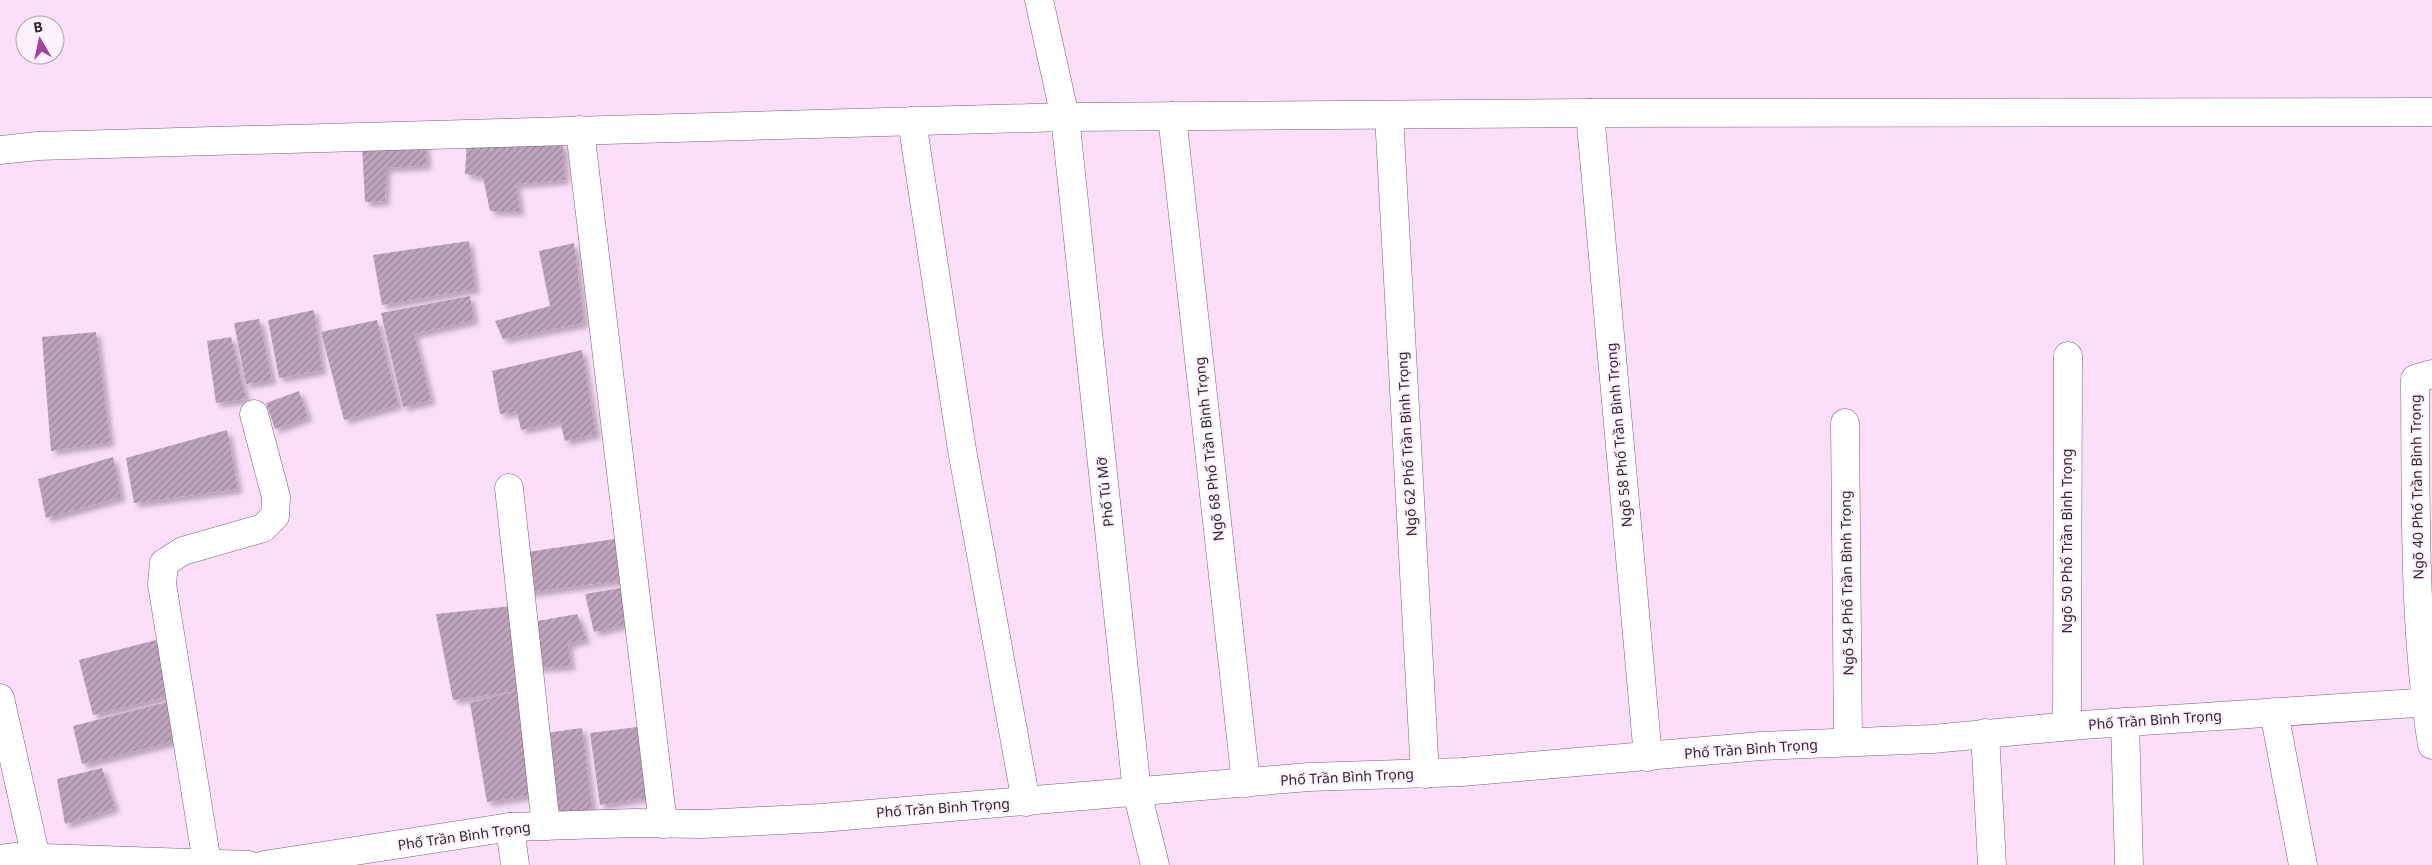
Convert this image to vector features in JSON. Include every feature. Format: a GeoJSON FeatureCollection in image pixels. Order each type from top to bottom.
{"type":"FeatureCollection","features":[{"type":"Feature","properties":{"kind":"street","name":"Phố Tú Mỡ"},"geometry":{"type":"LineString","coordinates":[[1039,0],[1065,117],[1137,792],[1155,865]]}},
{"type":"Feature","properties":{"kind":"street"},"geometry":{"type":"LineString","coordinates":[[0,150],[48,146],[1065,117],[1590,113],[2432,112]]}},
{"type":"Feature","properties":{"kind":"street","name":"Ngõ 58 Phố Trần Bình Trọng"},"geometry":{"type":"LineString","coordinates":[[1590,113],[1648,757]]}},
{"type":"Feature","properties":{"kind":"street","name":"Ngõ 62 Phố Trần Bình Trọng"},"geometry":{"type":"LineString","coordinates":[[1388,115],[1425,774]]}},
{"type":"Feature","properties":{"kind":"street","name":"Ngõ 68 Phố Trần Bình Trọng"},"geometry":{"type":"LineString","coordinates":[[1172,116],[1246,783]]}},
{"type":"Feature","properties":{"kind":"street"},"geometry":{"type":"LineString","coordinates":[[912,121],[962,450],[1026,802]]}},
{"type":"Feature","properties":{"kind":"street"},"geometry":{"type":"LineString","coordinates":[[580,130],[663,824]]}},
{"type":"Feature","properties":{"kind":"street","name":"Ngõ 50 Phố Trần Bình Trọng"},"geometry":{"type":"LineString","coordinates":[[2067,726],[2068,356]]}},
{"type":"Feature","properties":{"kind":"street","name":"Ngõ 40 Phố Trần Bình Trọng"},"geometry":{"type":"LineString","coordinates":[[2429,702],[2416,528],[2415,380],[2432,374]]}},
{"type":"Feature","properties":{"kind":"street"},"geometry":{"type":"LineString","coordinates":[[207,863],[162,584],[164,563],[182,551],[262,528],[275,516],[276,497],[254,414]]}},
{"type":"Feature","properties":{"kind":"street","name":"Ngõ 54 Phố Trần Bình Trọng"},"geometry":{"type":"LineString","coordinates":[[1845,423],[1848,742]]}},
{"type":"Feature","properties":{"kind":"street"},"geometry":{"type":"LineString","coordinates":[[509,488],[546,826]]}},
{"type":"Feature","properties":{"kind":"street"},"geometry":{"type":"LineString","coordinates":[[0,698],[36,858]]}},
{"type":"Feature","properties":{"kind":"street"},"geometry":{"type":"LineString","coordinates":[[2429,702],[2432,745]]}},
{"type":"Feature","properties":{"kind":"street","name":"Phố Trần Bình Trọng"},"geometry":{"type":"LineString","coordinates":[[264,865],[510,827],[702,824],[821,818],[1309,778],[1425,774],[1648,757],[1761,746],[1932,739],[2067,726],[2429,702]]}},
{"type":"Feature","properties":{"kind":"street"},"geometry":{"type":"LineString","coordinates":[[2274,712],[2303,865]]}},
{"type":"Feature","properties":{"kind":"street"},"geometry":{"type":"LineString","coordinates":[[2125,722],[2129,865]]}},
{"type":"Feature","properties":{"kind":"street"},"geometry":{"type":"LineString","coordinates":[[1985,733],[1992,865]]}},
{"type":"Feature","properties":{"kind":"street"},"geometry":{"type":"LineString","coordinates":[[510,827],[514,865]]}},
{"type":"Feature","properties":{"kind":"street"},"geometry":{"type":"LineString","coordinates":[[0,859],[36,858],[249,865]]}},
{"type":"Feature","properties":{"kind":"building"},"geometry":{"type":"Polygon","coordinates":[[[425,142],[427,165],[386,168],[385,201],[365,202],[362,145],[425,142]]]}},
{"type":"Feature","properties":{"kind":"building"},"geometry":{"type":"Polygon","coordinates":[[[467,142],[563,144],[565,180],[516,184],[520,211],[490,211],[483,177],[465,174],[467,142]]]}},
{"type":"Feature","properties":{"kind":"building"},"geometry":{"type":"Polygon","coordinates":[[[469,241],[475,289],[382,305],[373,255],[469,241]]]}},
{"type":"Feature","properties":{"kind":"building"},"geometry":{"type":"Polygon","coordinates":[[[574,243],[584,323],[503,339],[495,321],[550,306],[539,251],[574,243]]]}},
{"type":"Feature","properties":{"kind":"building"},"geometry":{"type":"Polygon","coordinates":[[[470,296],[474,320],[414,334],[431,400],[403,407],[381,313],[470,296]]]}},
{"type":"Feature","properties":{"kind":"building"},"geometry":{"type":"Polygon","coordinates":[[[314,310],[322,370],[279,378],[268,320],[314,310]]]}},
{"type":"Feature","properties":{"kind":"building"},"geometry":{"type":"Polygon","coordinates":[[[259,319],[272,380],[246,384],[234,323],[259,319]]]}},
{"type":"Feature","properties":{"kind":"building"},"geometry":{"type":"Polygon","coordinates":[[[377,320],[398,405],[344,420],[321,332],[377,320]]]}},
{"type":"Feature","properties":{"kind":"building"},"geometry":{"type":"Polygon","coordinates":[[[96,332],[110,442],[51,451],[42,337],[96,332]]]}},
{"type":"Feature","properties":{"kind":"building"},"geometry":{"type":"Polygon","coordinates":[[[231,337],[246,399],[216,403],[207,341],[231,337]]]}},
{"type":"Feature","properties":{"kind":"building"},"geometry":{"type":"Polygon","coordinates":[[[582,350],[596,434],[565,441],[560,421],[521,430],[517,412],[500,414],[492,371],[582,350]]]}},
{"type":"Feature","properties":{"kind":"building"},"geometry":{"type":"Polygon","coordinates":[[[299,391],[308,417],[275,429],[266,403],[299,391]]]}},
{"type":"Feature","properties":{"kind":"building"},"geometry":{"type":"Polygon","coordinates":[[[227,430],[238,489],[134,503],[126,458],[227,430]]]}},
{"type":"Feature","properties":{"kind":"building"},"geometry":{"type":"Polygon","coordinates":[[[113,457],[121,497],[46,518],[38,479],[113,457]]]}},
{"type":"Feature","properties":{"kind":"building"},"geometry":{"type":"Polygon","coordinates":[[[621,538],[624,580],[525,593],[521,553],[621,538]]]}},
{"type":"Feature","properties":{"kind":"building"},"geometry":{"type":"Polygon","coordinates":[[[626,587],[631,623],[594,632],[585,594],[626,587]]]}},
{"type":"Feature","properties":{"kind":"building"},"geometry":{"type":"Polygon","coordinates":[[[512,606],[532,795],[487,802],[470,703],[516,691],[453,700],[436,614],[512,606]]]}},
{"type":"Feature","properties":{"kind":"building"},"geometry":{"type":"Polygon","coordinates":[[[577,614],[586,639],[568,644],[571,666],[536,668],[532,622],[577,614]]]}},
{"type":"Feature","properties":{"kind":"building"},"geometry":{"type":"Polygon","coordinates":[[[156,640],[170,696],[93,715],[79,660],[156,640]]]}},
{"type":"Feature","properties":{"kind":"building"},"geometry":{"type":"Polygon","coordinates":[[[167,702],[179,740],[82,764],[73,726],[167,702]]]}},
{"type":"Feature","properties":{"kind":"building"},"geometry":{"type":"Polygon","coordinates":[[[645,726],[654,796],[600,805],[590,733],[645,726]]]}},
{"type":"Feature","properties":{"kind":"building"},"geometry":{"type":"Polygon","coordinates":[[[582,728],[593,815],[557,817],[545,733],[582,728]]]}},
{"type":"Feature","properties":{"kind":"building"},"geometry":{"type":"Polygon","coordinates":[[[102,768],[115,808],[65,824],[57,779],[102,768]]]}}]}
